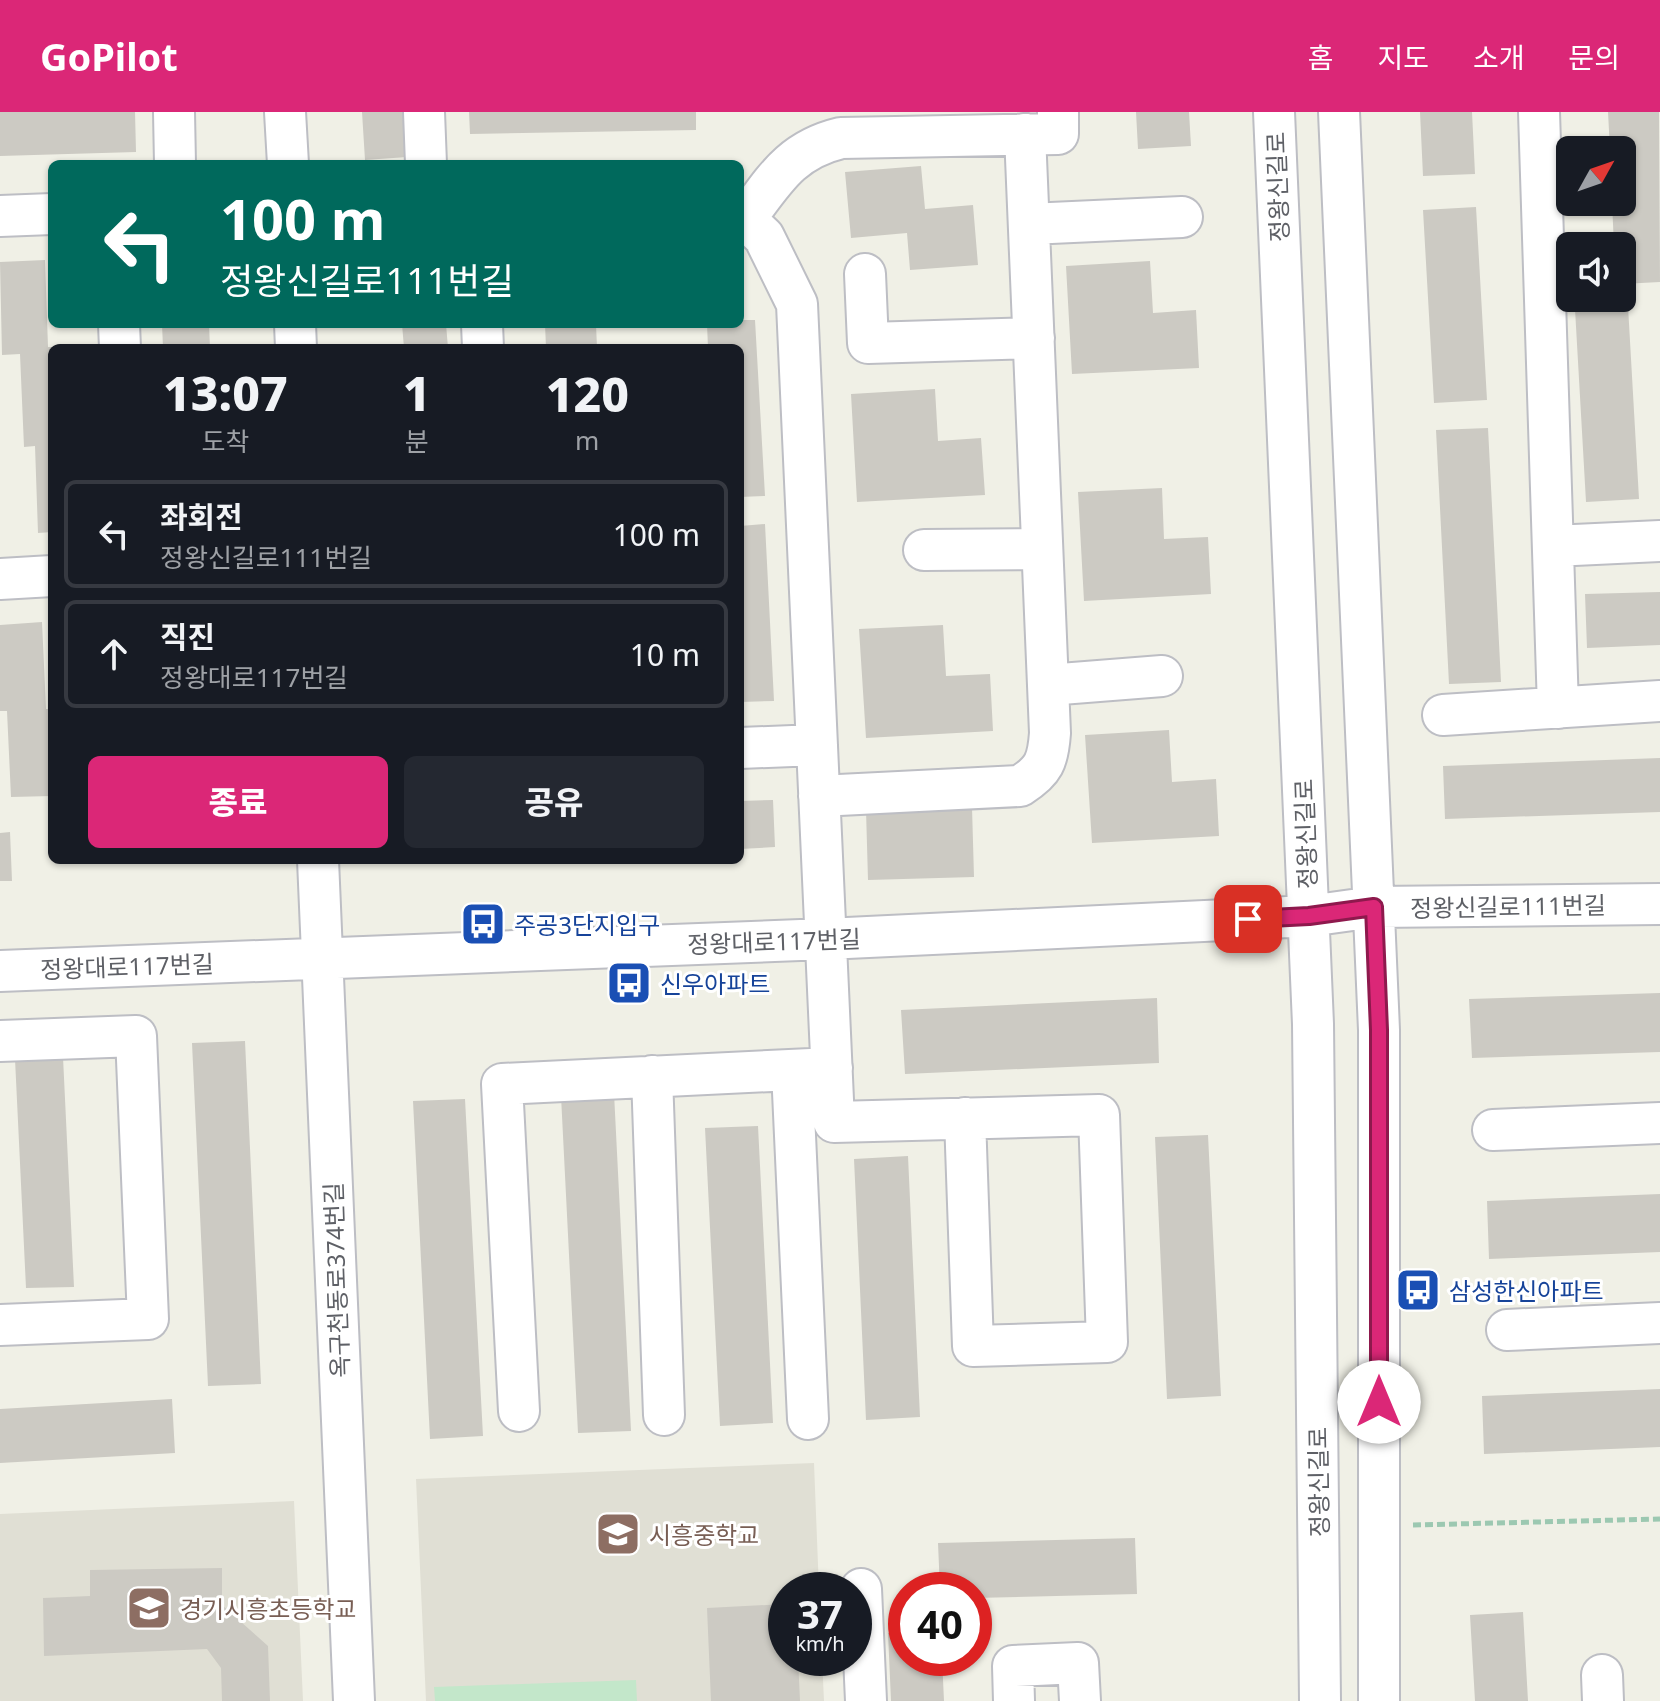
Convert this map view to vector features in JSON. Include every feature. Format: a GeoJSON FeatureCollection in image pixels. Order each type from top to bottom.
{"type":"FeatureCollection","features":[{"type":"Feature","properties":{"kind":"street"},"geometry":{"type":"LineString","coordinates":[[174,112],[175,160]]}},
{"type":"Feature","properties":{"kind":"street"},"geometry":{"type":"LineString","coordinates":[[285,112],[288,160]]}},
{"type":"Feature","properties":{"kind":"street"},"geometry":{"type":"LineString","coordinates":[[424,112],[426,160]]}},
{"type":"Feature","properties":{"kind":"street"},"geometry":{"type":"LineString","coordinates":[[744,215],[782,169],[820,143],[841,138],[1058,134],[1058,112]]}},
{"type":"Feature","properties":{"kind":"street","name":"정왕신길로"},"geometry":{"type":"LineString","coordinates":[[1274,112],[1313,1024],[1320,1701]]}},
{"type":"Feature","properties":{"kind":"street"},"geometry":{"type":"LineString","coordinates":[[1339,112],[1379,1030],[1379,1701]]}},
{"type":"Feature","properties":{"kind":"street"},"geometry":{"type":"LineString","coordinates":[[1539,112],[1558,708]]}},
{"type":"Feature","properties":{"kind":"street"},"geometry":{"type":"LineString","coordinates":[[819,796],[1020,786],[1037,775],[1049,756],[1025,134]]}},
{"type":"Feature","properties":{"kind":"street"},"geometry":{"type":"LineString","coordinates":[[0,216],[48,214]]}},
{"type":"Feature","properties":{"kind":"street"},"geometry":{"type":"LineString","coordinates":[[744,217],[764,237],[797,304],[834,1122],[965,1118],[1099,1115],[1107,1342],[973,1346],[965,1118]]}},
{"type":"Feature","properties":{"kind":"street"},"geometry":{"type":"LineString","coordinates":[[1029,224],[1182,217]]}},
{"type":"Feature","properties":{"kind":"street"},"geometry":{"type":"LineString","coordinates":[[865,274],[868,343],[1034,338]]}},
{"type":"Feature","properties":{"kind":"street"},"geometry":{"type":"LineString","coordinates":[[1553,546],[1660,541]]}},
{"type":"Feature","properties":{"kind":"street"},"geometry":{"type":"LineString","coordinates":[[924,550],[1042,549]]}},
{"type":"Feature","properties":{"kind":"street"},"geometry":{"type":"LineString","coordinates":[[0,579],[48,576]]}},
{"type":"Feature","properties":{"kind":"street"},"geometry":{"type":"LineString","coordinates":[[1048,685],[1162,676]]}},
{"type":"Feature","properties":{"kind":"street"},"geometry":{"type":"LineString","coordinates":[[1443,715],[1660,701]]}},
{"type":"Feature","properties":{"kind":"street"},"geometry":{"type":"LineString","coordinates":[[744,748],[817,745]]}},
{"type":"Feature","properties":{"kind":"street","name":"옥구천동로374번길"},"geometry":{"type":"LineString","coordinates":[[318,864],[354,1701]]}},
{"type":"Feature","properties":{"kind":"street","name":"정왕신길로111번길"},"geometry":{"type":"LineString","coordinates":[[1309,916],[1374,907],[1660,904]]}},
{"type":"Feature","properties":{"kind":"street","name":"정왕대로117번길"},"geometry":{"type":"LineString","coordinates":[[0,971],[826,939],[1309,916]]}},
{"type":"Feature","properties":{"kind":"street"},"geometry":{"type":"LineString","coordinates":[[0,1041],[136,1036],[148,1319],[0,1325]]}},
{"type":"Feature","properties":{"kind":"street"},"geometry":{"type":"LineString","coordinates":[[519,1411],[502,1084],[832,1068]]}},
{"type":"Feature","properties":{"kind":"street"},"geometry":{"type":"LineString","coordinates":[[792,1070],[808,1419]]}},
{"type":"Feature","properties":{"kind":"street"},"geometry":{"type":"LineString","coordinates":[[652,1076],[664,1415]]}},
{"type":"Feature","properties":{"kind":"street"},"geometry":{"type":"LineString","coordinates":[[1493,1130],[1660,1123]]}},
{"type":"Feature","properties":{"kind":"street"},"geometry":{"type":"LineString","coordinates":[[1507,1330],[1660,1323]]}},
{"type":"Feature","properties":{"kind":"street"},"geometry":{"type":"LineString","coordinates":[[1014,1701],[1013,1666],[1078,1663],[1080,1701]]}},
{"type":"Feature","properties":{"kind":"street"},"geometry":{"type":"LineString","coordinates":[[865,1676],[866,1701]]}},
{"type":"Feature","properties":{"kind":"path"},"geometry":{"type":"LineString","coordinates":[[1379,1525],[1660,1519]]}},
{"type":"Feature","properties":{"kind":"shaded area","name":"시흥중학교"},"geometry":{"type":"Polygon","coordinates":[[[814,1463],[818,1572],[768,1572],[768,1676],[823,1676],[824,1701],[426,1701],[416,1479],[814,1463]]]}},
{"type":"Feature","properties":{"kind":"shaded area","name":"경기시흥초등학교"},"geometry":{"type":"Polygon","coordinates":[[[294,1501],[303,1701],[0,1701],[0,1514],[294,1501]]]}},
{"type":"Feature","properties":{"kind":"green space"},"geometry":{"type":"Polygon","coordinates":[[[636,1680],[637,1701],[435,1701],[434,1687],[636,1680]]]}},
{"type":"Feature","properties":{"kind":"building"},"geometry":{"type":"Polygon","coordinates":[[[0,112],[135,112],[136,152],[0,156],[0,112]]]}},
{"type":"Feature","properties":{"kind":"building"},"geometry":{"type":"Polygon","coordinates":[[[362,112],[404,112],[407,157],[365,160],[362,112]]]}},
{"type":"Feature","properties":{"kind":"building"},"geometry":{"type":"Polygon","coordinates":[[[469,112],[696,112],[696,130],[470,134],[469,112]]]}},
{"type":"Feature","properties":{"kind":"building"},"geometry":{"type":"Polygon","coordinates":[[[1136,112],[1189,112],[1191,146],[1138,149],[1136,112]]]}},
{"type":"Feature","properties":{"kind":"building"},"geometry":{"type":"Polygon","coordinates":[[[1420,112],[1472,112],[1475,174],[1423,176],[1420,112]]]}},
{"type":"Feature","properties":{"kind":"building"},"geometry":{"type":"Polygon","coordinates":[[[1608,112],[1659,112],[1660,282],[1636,283],[1636,232],[1613,232],[1613,216],[1636,216],[1636,136],[1609,136],[1608,112]]]}},
{"type":"Feature","properties":{"kind":"building"},"geometry":{"type":"Polygon","coordinates":[[[921,166],[925,209],[973,205],[978,265],[910,270],[907,233],[851,238],[845,172],[921,166]]]}},
{"type":"Feature","properties":{"kind":"building"},"geometry":{"type":"Polygon","coordinates":[[[1476,207],[1487,400],[1434,403],[1423,210],[1476,207]]]}},
{"type":"Feature","properties":{"kind":"building"},"geometry":{"type":"Polygon","coordinates":[[[45,260],[48,532],[38,533],[35,446],[24,447],[20,354],[2,355],[0,262],[45,260]]]}},
{"type":"Feature","properties":{"kind":"building"},"geometry":{"type":"Polygon","coordinates":[[[1150,261],[1153,313],[1196,310],[1199,368],[1072,374],[1066,266],[1150,261]]]}},
{"type":"Feature","properties":{"kind":"building"},"geometry":{"type":"Polygon","coordinates":[[[1575,312],[1628,312],[1639,499],[1586,502],[1575,312]]]}},
{"type":"Feature","properties":{"kind":"building"},"geometry":{"type":"Polygon","coordinates":[[[744,320],[755,320],[765,496],[744,497],[744,344],[708,344],[707,328],[744,328],[744,320]]]}},
{"type":"Feature","properties":{"kind":"building"},"geometry":{"type":"Polygon","coordinates":[[[162,328],[209,328],[210,344],[163,344],[162,328]]]}},
{"type":"Feature","properties":{"kind":"building"},"geometry":{"type":"Polygon","coordinates":[[[402,328],[446,328],[448,344],[404,344],[402,328]]]}},
{"type":"Feature","properties":{"kind":"building"},"geometry":{"type":"Polygon","coordinates":[[[545,328],[596,328],[597,344],[546,344],[545,328]]]}},
{"type":"Feature","properties":{"kind":"building"},"geometry":{"type":"Polygon","coordinates":[[[935,389],[938,441],[981,438],[985,495],[857,502],[851,394],[935,389]]]}},
{"type":"Feature","properties":{"kind":"building"},"geometry":{"type":"Polygon","coordinates":[[[1488,428],[1501,682],[1449,684],[1436,430],[1488,428]]]}},
{"type":"Feature","properties":{"kind":"building"},"geometry":{"type":"Polygon","coordinates":[[[1162,488],[1164,539],[1208,537],[1211,594],[1084,601],[1078,492],[1162,488]]]}},
{"type":"Feature","properties":{"kind":"building"},"geometry":{"type":"Polygon","coordinates":[[[765,524],[774,701],[744,702],[744,526],[765,524]]]}},
{"type":"Feature","properties":{"kind":"building"},"geometry":{"type":"Polygon","coordinates":[[[1660,592],[1660,645],[1587,648],[1585,594],[1660,592]]]}},
{"type":"Feature","properties":{"kind":"building"},"geometry":{"type":"Polygon","coordinates":[[[42,622],[48,709],[48,796],[11,797],[7,711],[0,711],[0,625],[42,622]]]}},
{"type":"Feature","properties":{"kind":"building"},"geometry":{"type":"Polygon","coordinates":[[[943,625],[946,676],[990,674],[993,731],[866,738],[859,629],[943,625]]]}},
{"type":"Feature","properties":{"kind":"building"},"geometry":{"type":"Polygon","coordinates":[[[1169,730],[1172,782],[1216,779],[1219,836],[1092,843],[1085,735],[1169,730]]]}},
{"type":"Feature","properties":{"kind":"building"},"geometry":{"type":"Polygon","coordinates":[[[1660,758],[1660,812],[1445,819],[1443,766],[1660,758]]]}},
{"type":"Feature","properties":{"kind":"building"},"geometry":{"type":"Polygon","coordinates":[[[773,800],[775,847],[744,849],[744,801],[773,800]]]}},
{"type":"Feature","properties":{"kind":"building"},"geometry":{"type":"Polygon","coordinates":[[[972,807],[974,877],[868,880],[866,810],[972,807]]]}},
{"type":"Feature","properties":{"kind":"building"},"geometry":{"type":"Polygon","coordinates":[[[10,832],[12,881],[0,881],[0,833],[10,832]]]}},
{"type":"Feature","properties":{"kind":"building"},"geometry":{"type":"Polygon","coordinates":[[[1660,993],[1660,1052],[1472,1058],[1469,999],[1660,993]]]}},
{"type":"Feature","properties":{"kind":"building"},"geometry":{"type":"Polygon","coordinates":[[[1157,998],[1159,1063],[905,1074],[901,1010],[1157,998]]]}},
{"type":"Feature","properties":{"kind":"building"},"geometry":{"type":"Polygon","coordinates":[[[245,1041],[261,1384],[208,1386],[192,1043],[245,1041]]]}},
{"type":"Feature","properties":{"kind":"building"},"geometry":{"type":"Polygon","coordinates":[[[63,1057],[74,1287],[26,1288],[15,1059],[63,1057]]]}},
{"type":"Feature","properties":{"kind":"building"},"geometry":{"type":"Polygon","coordinates":[[[614,1093],[631,1431],[578,1433],[561,1096],[614,1093]]]}},
{"type":"Feature","properties":{"kind":"building"},"geometry":{"type":"Polygon","coordinates":[[[465,1099],[483,1436],[430,1439],[413,1101],[465,1099]]]}},
{"type":"Feature","properties":{"kind":"building"},"geometry":{"type":"Polygon","coordinates":[[[758,1126],[773,1423],[720,1426],[705,1128],[758,1126]]]}},
{"type":"Feature","properties":{"kind":"building"},"geometry":{"type":"Polygon","coordinates":[[[1208,1135],[1221,1396],[1167,1399],[1155,1137],[1208,1135]]]}},
{"type":"Feature","properties":{"kind":"building"},"geometry":{"type":"Polygon","coordinates":[[[908,1156],[920,1417],[866,1420],[854,1159],[908,1156]]]}},
{"type":"Feature","properties":{"kind":"building"},"geometry":{"type":"Polygon","coordinates":[[[1660,1194],[1660,1252],[1489,1259],[1487,1201],[1660,1194]]]}},
{"type":"Feature","properties":{"kind":"building"},"geometry":{"type":"Polygon","coordinates":[[[1660,1389],[1660,1447],[1484,1454],[1482,1396],[1660,1389]]]}},
{"type":"Feature","properties":{"kind":"building"},"geometry":{"type":"Polygon","coordinates":[[[172,1399],[175,1453],[0,1463],[0,1409],[172,1399]]]}},
{"type":"Feature","properties":{"kind":"building"},"geometry":{"type":"Polygon","coordinates":[[[1135,1538],[1137,1594],[992,1598],[992,1572],[939,1572],[938,1543],[1135,1538]]]}},
{"type":"Feature","properties":{"kind":"building"},"geometry":{"type":"Polygon","coordinates":[[[222,1568],[222,1605],[268,1646],[270,1701],[222,1701],[221,1668],[207,1649],[44,1656],[43,1598],[90,1596],[90,1570],[222,1568]]]}},
{"type":"Feature","properties":{"kind":"building","name":"시흥중학교"},"geometry":{"type":"Polygon","coordinates":[[[768,1605],[768,1676],[799,1676],[800,1701],[711,1701],[707,1608],[768,1605]]]}},
{"type":"Feature","properties":{"kind":"building"},"geometry":{"type":"Polygon","coordinates":[[[1523,1612],[1528,1701],[1475,1701],[1470,1615],[1523,1612]]]}},
{"type":"Feature","properties":{"kind":"building"},"geometry":{"type":"Polygon","coordinates":[[[890,1676],[943,1676],[944,1701],[891,1701],[890,1676]]]}},
{"type":"Feature","properties":{"kind":"place","name":"주공3단지입구"},"geometry":{"type":"Point","coordinates":[483,924]}},
{"type":"Feature","properties":{"kind":"place","name":"신우아파트"},"geometry":{"type":"Point","coordinates":[629,983]}},
{"type":"Feature","properties":{"kind":"place","name":"삼성한신아파트"},"geometry":{"type":"Point","coordinates":[1418,1290]}},
{"type":"Feature","properties":{"kind":"place","name":"시흥중학교"},"geometry":{"type":"Point","coordinates":[618,1534]}},
{"type":"Feature","properties":{"kind":"place","name":"경기시흥초등학교"},"geometry":{"type":"Point","coordinates":[149,1608]}},
{"type":"Feature","properties":{"kind":"route"},"geometry":{"type":"LineString","coordinates":[[1248,919],[1309,916],[1374,907],[1379,1030],[1379,1402]]}}]}
